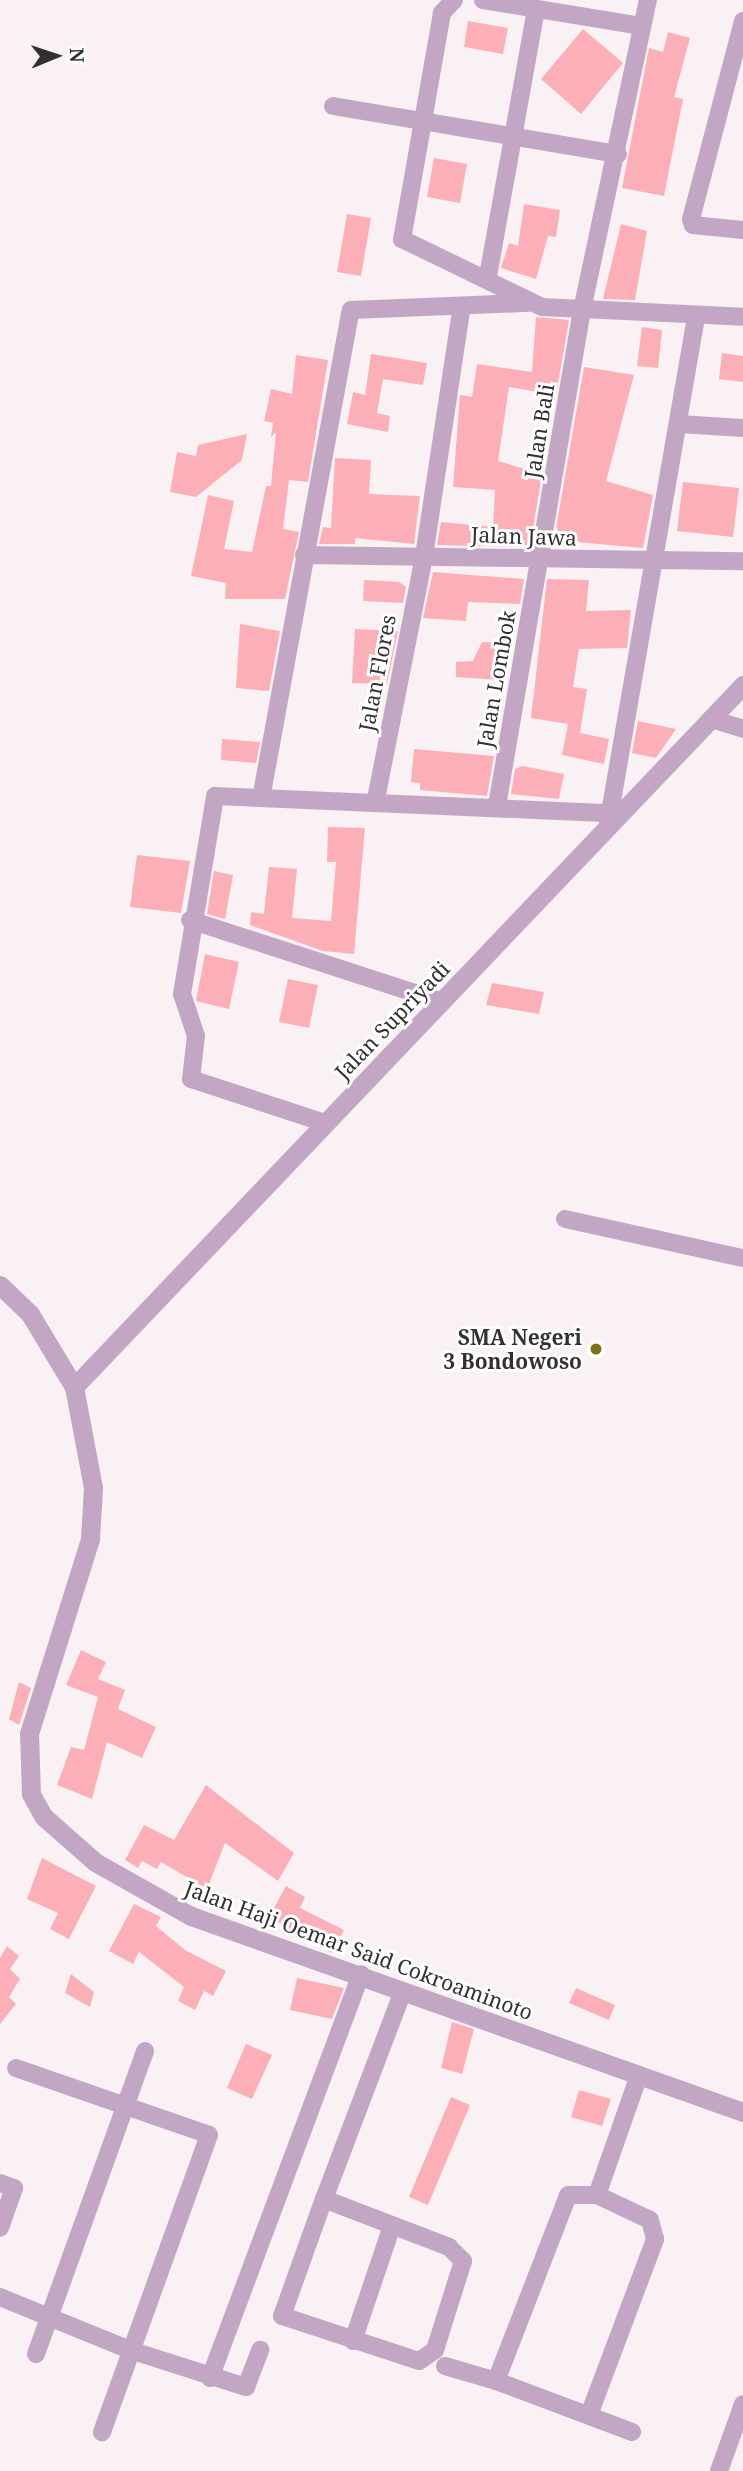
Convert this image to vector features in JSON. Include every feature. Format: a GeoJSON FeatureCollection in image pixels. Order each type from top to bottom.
{"type":"FeatureCollection","features":[{"type":"Feature","properties":{"kind":"street"},"geometry":{"type":"LineString","coordinates":[[454,0],[442,13],[421,116],[402,239],[488,276],[529,303]]}},
{"type":"Feature","properties":{"kind":"street"},"geometry":{"type":"LineString","coordinates":[[483,0],[642,26]]}},
{"type":"Feature","properties":{"kind":"street","name":"Jalan Bali"},"geometry":{"type":"LineString","coordinates":[[541,559],[583,310],[618,154],[648,0]]}},
{"type":"Feature","properties":{"kind":"street"},"geometry":{"type":"LineString","coordinates":[[488,276],[536,10]]}},
{"type":"Feature","properties":{"kind":"street"},"geometry":{"type":"LineString","coordinates":[[743,21],[691,219],[693,225],[743,230]]}},
{"type":"Feature","properties":{"kind":"street"},"geometry":{"type":"LineString","coordinates":[[333,106],[421,116],[618,154]]}},
{"type":"Feature","properties":{"kind":"street"},"geometry":{"type":"LineString","coordinates":[[262,793],[351,310],[529,303],[583,310],[743,317]]}},
{"type":"Feature","properties":{"kind":"street","name":"Jalan Flores"},"geometry":{"type":"LineString","coordinates":[[376,799],[424,556],[462,306]]}},
{"type":"Feature","properties":{"kind":"street"},"geometry":{"type":"LineString","coordinates":[[325,1123],[192,1082],[195,1033],[182,994],[190,920],[215,796],[262,793],[376,799],[497,806],[609,818],[696,317]]}},
{"type":"Feature","properties":{"kind":"street"},"geometry":{"type":"LineString","coordinates":[[679,424],[743,428]]}},
{"type":"Feature","properties":{"kind":"street","name":"Jalan Jawa"},"geometry":{"type":"LineString","coordinates":[[304,555],[653,562],[743,561]]}},
{"type":"Feature","properties":{"kind":"street","name":"Jalan Lombok"},"geometry":{"type":"LineString","coordinates":[[497,806],[541,559]]}},
{"type":"Feature","properties":{"kind":"street","name":"Jalan Supriyadi"},"geometry":{"type":"LineString","coordinates":[[74,1387],[442,1002],[609,818],[743,685]]}},
{"type":"Feature","properties":{"kind":"street"},"geometry":{"type":"LineString","coordinates":[[711,719],[743,729]]}},
{"type":"Feature","properties":{"kind":"street"},"geometry":{"type":"LineString","coordinates":[[190,920],[442,1002]]}},
{"type":"Feature","properties":{"kind":"street"},"geometry":{"type":"LineString","coordinates":[[565,1219],[743,1258]]}},
{"type":"Feature","properties":{"kind":"street","name":"Jalan Haji Oemar Said Cokroaminoto"},"geometry":{"type":"LineString","coordinates":[[0,1285],[30,1314],[74,1387],[93,1488],[90,1539],[29,1734],[31,1794],[67,1841],[143,1893],[191,1916],[361,1974],[743,2112]]}},
{"type":"Feature","properties":{"kind":"street"},"geometry":{"type":"LineString","coordinates":[[210,2378],[361,1974]]}},
{"type":"Feature","properties":{"kind":"street"},"geometry":{"type":"LineString","coordinates":[[324,2199],[449,2247],[463,2262],[435,2350],[419,2361],[282,2316],[324,2199],[403,1991]]}},
{"type":"Feature","properties":{"kind":"street"},"geometry":{"type":"LineString","coordinates":[[36,2354],[145,2051]]}},
{"type":"Feature","properties":{"kind":"street"},"geometry":{"type":"LineString","coordinates":[[16,2068],[209,2135],[102,2432]]}},
{"type":"Feature","properties":{"kind":"street"},"geometry":{"type":"LineString","coordinates":[[597,2195],[639,2075]]}},
{"type":"Feature","properties":{"kind":"street"},"geometry":{"type":"LineString","coordinates":[[0,2183],[14,2188],[0,2228]]}},
{"type":"Feature","properties":{"kind":"street"},"geometry":{"type":"LineString","coordinates":[[496,2381],[568,2195],[597,2195],[650,2220],[655,2239],[589,2415]]}},
{"type":"Feature","properties":{"kind":"street"},"geometry":{"type":"LineString","coordinates":[[353,2340],[392,2226]]}},
{"type":"Feature","properties":{"kind":"street"},"geometry":{"type":"LineString","coordinates":[[0,2297],[130,2350],[210,2378],[247,2387],[260,2350]]}},
{"type":"Feature","properties":{"kind":"street"},"geometry":{"type":"LineString","coordinates":[[445,2366],[496,2381],[632,2432]]}},
{"type":"Feature","properties":{"kind":"street"},"geometry":{"type":"LineString","coordinates":[[719,2471],[743,2404]]}},
{"type":"Feature","properties":{"kind":"building"},"geometry":{"type":"Polygon","coordinates":[[[468,21],[508,28],[503,54],[464,47],[468,21]]]}},
{"type":"Feature","properties":{"kind":"building"},"geometry":{"type":"Polygon","coordinates":[[[583,29],[623,63],[581,114],[541,79],[583,29]]]}},
{"type":"Feature","properties":{"kind":"building"},"geometry":{"type":"Polygon","coordinates":[[[668,32],[690,38],[674,97],[683,99],[664,196],[622,188],[649,48],[663,52],[668,32]]]}},
{"type":"Feature","properties":{"kind":"building"},"geometry":{"type":"Polygon","coordinates":[[[434,158],[467,164],[460,203],[427,197],[434,158]]]}},
{"type":"Feature","properties":{"kind":"building"},"geometry":{"type":"Polygon","coordinates":[[[524,204],[560,210],[556,237],[548,236],[536,279],[501,268],[509,243],[518,246],[524,204]]]}},
{"type":"Feature","properties":{"kind":"building"},"geometry":{"type":"Polygon","coordinates":[[[347,214],[371,218],[361,276],[337,272],[347,214]]]}},
{"type":"Feature","properties":{"kind":"building"},"geometry":{"type":"Polygon","coordinates":[[[621,224],[647,231],[635,300],[603,299],[621,224]]]}},
{"type":"Feature","properties":{"kind":"building"},"geometry":{"type":"Polygon","coordinates":[[[536,317],[569,320],[556,395],[509,387],[498,461],[542,474],[530,547],[437,545],[441,522],[493,527],[495,490],[453,487],[460,395],[472,397],[477,364],[532,372],[536,317]]]}},
{"type":"Feature","properties":{"kind":"building"},"geometry":{"type":"Polygon","coordinates":[[[642,327],[662,330],[658,368],[637,366],[642,327]]]}},
{"type":"Feature","properties":{"kind":"building"},"geometry":{"type":"Polygon","coordinates":[[[722,353],[743,356],[743,382],[719,379],[722,353]]]}},
{"type":"Feature","properties":{"kind":"building"},"geometry":{"type":"Polygon","coordinates":[[[371,354],[427,363],[423,385],[383,379],[377,413],[390,416],[388,432],[347,424],[353,392],[365,395],[371,354]]]}},
{"type":"Feature","properties":{"kind":"building"},"geometry":{"type":"Polygon","coordinates":[[[296,355],[328,360],[308,482],[289,480],[283,529],[299,532],[285,599],[225,599],[226,583],[191,576],[208,495],[234,501],[224,549],[252,552],[266,486],[271,486],[276,432],[271,437],[273,423],[264,421],[271,389],[292,394],[296,355]]]}},
{"type":"Feature","properties":{"kind":"building"},"geometry":{"type":"Polygon","coordinates":[[[584,367],[634,375],[606,481],[653,495],[643,548],[554,540],[584,367]]]}},
{"type":"Feature","properties":{"kind":"building"},"geometry":{"type":"Polygon","coordinates":[[[247,434],[242,460],[196,497],[170,492],[177,452],[196,456],[198,445],[247,434]]]}},
{"type":"Feature","properties":{"kind":"building"},"geometry":{"type":"Polygon","coordinates":[[[335,458],[371,460],[369,494],[420,496],[414,544],[355,538],[355,544],[319,544],[323,527],[331,528],[335,458]]]}},
{"type":"Feature","properties":{"kind":"building"},"geometry":{"type":"Polygon","coordinates":[[[683,482],[739,488],[733,537],[677,531],[683,482]]]}},
{"type":"Feature","properties":{"kind":"building"},"geometry":{"type":"Polygon","coordinates":[[[433,572],[524,579],[520,604],[468,602],[466,621],[423,618],[433,572]]]}},
{"type":"Feature","properties":{"kind":"building"},"geometry":{"type":"Polygon","coordinates":[[[547,579],[589,580],[586,611],[631,610],[627,648],[579,649],[573,687],[587,689],[580,733],[609,739],[604,764],[562,755],[568,724],[531,718],[547,579]]]}},
{"type":"Feature","properties":{"kind":"building"},"geometry":{"type":"Polygon","coordinates":[[[364,580],[399,582],[406,587],[403,603],[363,601],[364,580]]]}},
{"type":"Feature","properties":{"kind":"building"},"geometry":{"type":"Polygon","coordinates":[[[240,624],[280,631],[269,691],[236,688],[240,624]]]}},
{"type":"Feature","properties":{"kind":"building"},"geometry":{"type":"Polygon","coordinates":[[[355,629],[398,631],[387,684],[352,683],[355,629]]]}},
{"type":"Feature","properties":{"kind":"building"},"geometry":{"type":"Polygon","coordinates":[[[482,642],[513,644],[501,680],[456,677],[456,662],[473,661],[482,642]]]}},
{"type":"Feature","properties":{"kind":"building"},"geometry":{"type":"Polygon","coordinates":[[[638,721],[676,729],[656,758],[632,753],[638,721]]]}},
{"type":"Feature","properties":{"kind":"building"},"geometry":{"type":"Polygon","coordinates":[[[222,739],[260,742],[256,763],[221,760],[222,739]]]}},
{"type":"Feature","properties":{"kind":"building"},"geometry":{"type":"Polygon","coordinates":[[[414,749],[494,756],[487,796],[420,790],[420,783],[411,782],[414,749]]]}},
{"type":"Feature","properties":{"kind":"building"},"geometry":{"type":"Polygon","coordinates":[[[522,766],[564,774],[559,799],[511,794],[515,769],[522,766]]]}},
{"type":"Feature","properties":{"kind":"building"},"geometry":{"type":"Polygon","coordinates":[[[328,827],[365,828],[354,954],[323,951],[250,925],[251,912],[264,914],[269,867],[297,869],[292,918],[331,921],[336,862],[327,862],[328,827]]]}},
{"type":"Feature","properties":{"kind":"building"},"geometry":{"type":"Polygon","coordinates":[[[137,855],[190,861],[181,913],[130,907],[137,855]]]}},
{"type":"Feature","properties":{"kind":"building"},"geometry":{"type":"Polygon","coordinates":[[[214,871],[233,875],[225,919],[207,914],[214,871]]]}},
{"type":"Feature","properties":{"kind":"building"},"geometry":{"type":"Polygon","coordinates":[[[205,954],[239,962],[229,1009],[196,1001],[205,954]]]}},
{"type":"Feature","properties":{"kind":"building"},"geometry":{"type":"Polygon","coordinates":[[[288,979],[318,985],[309,1028],[279,1022],[288,979]]]}},
{"type":"Feature","properties":{"kind":"building"},"geometry":{"type":"Polygon","coordinates":[[[492,983],[544,992],[539,1014],[486,1005],[492,983]]]}},
{"type":"Feature","properties":{"kind":"building"},"geometry":{"type":"Polygon","coordinates":[[[81,1650],[106,1662],[98,1679],[125,1690],[118,1709],[156,1727],[142,1758],[107,1742],[92,1799],[57,1785],[71,1747],[84,1750],[98,1697],[66,1685],[81,1650]]]}},
{"type":"Feature","properties":{"kind":"building"},"geometry":{"type":"Polygon","coordinates":[[[19,1682],[31,1688],[19,1725],[9,1719],[19,1682]]]}},
{"type":"Feature","properties":{"kind":"building"},"geometry":{"type":"Polygon","coordinates":[[[206,1785],[294,1853],[278,1881],[225,1843],[207,1889],[161,1862],[157,1869],[142,1861],[138,1868],[125,1860],[144,1825],[174,1840],[206,1785]]]}},
{"type":"Feature","properties":{"kind":"building"},"geometry":{"type":"Polygon","coordinates":[[[42,1858],[96,1886],[69,1939],[50,1929],[58,1913],[27,1899],[42,1858]]]}},
{"type":"Feature","properties":{"kind":"building"},"geometry":{"type":"Polygon","coordinates":[[[286,1886],[305,1897],[300,1908],[344,1930],[332,1953],[269,1917],[286,1886]]]}},
{"type":"Feature","properties":{"kind":"building"},"geometry":{"type":"Polygon","coordinates":[[[134,1904],[161,1917],[156,1926],[185,1950],[226,1971],[213,1996],[204,1991],[195,2010],[178,2001],[184,1987],[139,1952],[133,1964],[109,1951],[134,1904]]]}},
{"type":"Feature","properties":{"kind":"building"},"geometry":{"type":"Polygon","coordinates":[[[7,1946],[19,1956],[10,1969],[20,1979],[9,1997],[16,2004],[0,2024],[0,1958],[7,1946]]]}},
{"type":"Feature","properties":{"kind":"building"},"geometry":{"type":"Polygon","coordinates":[[[71,1974],[94,1992],[90,2007],[65,1993],[71,1974]]]}},
{"type":"Feature","properties":{"kind":"building"},"geometry":{"type":"Polygon","coordinates":[[[297,1978],[344,1988],[332,2019],[290,2010],[297,1978]]]}},
{"type":"Feature","properties":{"kind":"building"},"geometry":{"type":"Polygon","coordinates":[[[576,1988],[615,2005],[609,2020],[569,2003],[576,1988]]]}},
{"type":"Feature","properties":{"kind":"building"},"geometry":{"type":"Polygon","coordinates":[[[452,2022],[474,2029],[462,2074],[441,2068],[452,2022]]]}},
{"type":"Feature","properties":{"kind":"building"},"geometry":{"type":"Polygon","coordinates":[[[246,2044],[272,2055],[252,2099],[227,2088],[246,2044]]]}},
{"type":"Feature","properties":{"kind":"building"},"geometry":{"type":"Polygon","coordinates":[[[579,2090],[611,2099],[602,2126],[571,2117],[579,2090]]]}},
{"type":"Feature","properties":{"kind":"building"},"geometry":{"type":"Polygon","coordinates":[[[451,2097],[470,2105],[428,2205],[409,2197],[451,2097]]]}},
{"type":"Feature","properties":{"kind":"place","name":"SMA Negeri 3 Bondowoso"},"geometry":{"type":"Point","coordinates":[596,1349]}}]}
